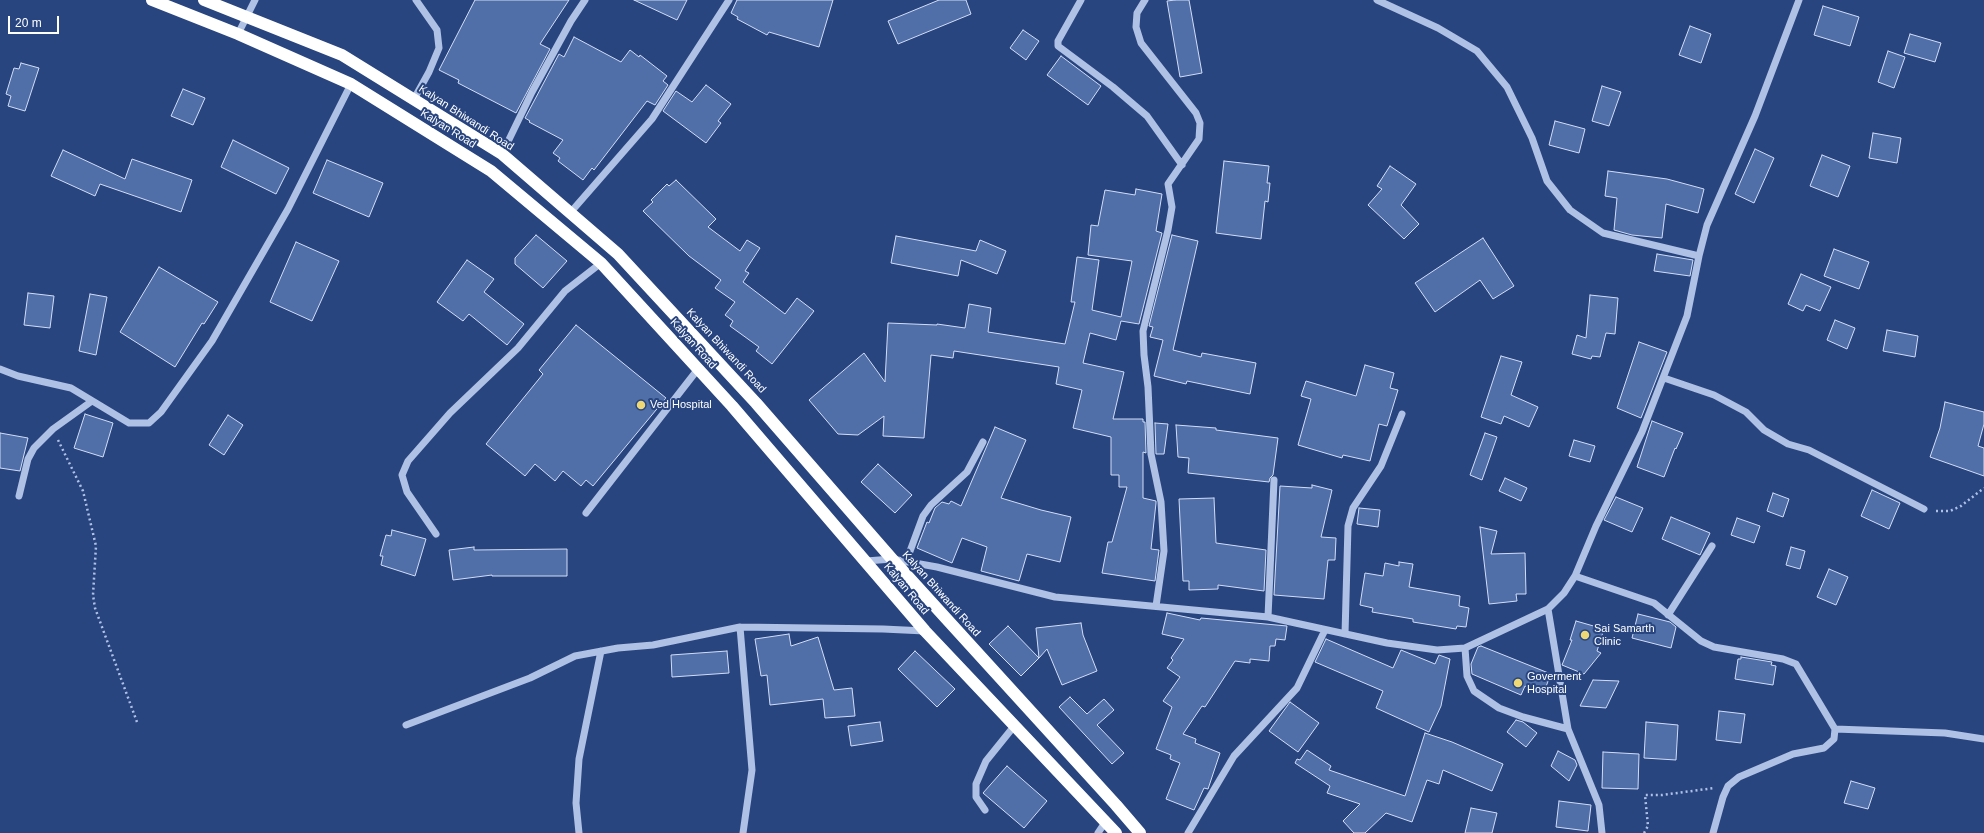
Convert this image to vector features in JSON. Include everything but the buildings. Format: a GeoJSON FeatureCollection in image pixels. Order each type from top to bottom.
{"type":"FeatureCollection","features":[{"type":"Feature","properties":{"kind":"highway","name":"Kalyan Road"},"geometry":{"type":"LineString","coordinates":[[152,0],[238,34],[351,84],[491,171],[601,263],[698,369],[866,561],[925,631],[1116,833]]}},
{"type":"Feature","properties":{"kind":"highway","name":"Kalyan Bhiwandi Road"},"geometry":{"type":"LineString","coordinates":[[204,0],[342,55],[414,99],[502,154],[618,254],[740,386],[892,559],[1111,799],[1140,833]]}},
{"type":"Feature","properties":{"kind":"street"},"geometry":{"type":"LineString","coordinates":[[238,34],[248,18],[255,0]]}},
{"type":"Feature","properties":{"kind":"street"},"geometry":{"type":"LineString","coordinates":[[414,99],[429,72],[439,48],[437,30],[416,0]]}},
{"type":"Feature","properties":{"kind":"street"},"geometry":{"type":"LineString","coordinates":[[502,154],[532,92],[571,21],[585,0]]}},
{"type":"Feature","properties":{"kind":"street"},"geometry":{"type":"LineString","coordinates":[[570,213],[652,119],[729,0]]}},
{"type":"Feature","properties":{"kind":"street"},"geometry":{"type":"LineString","coordinates":[[1081,0],[1058,41],[1058,46],[1113,87],[1147,116],[1182,165]]}},
{"type":"Feature","properties":{"kind":"street"},"geometry":{"type":"LineString","coordinates":[[1145,0],[1137,13],[1136,27],[1141,43],[1196,113],[1200,123],[1199,138],[1168,184],[1172,207],[1168,230],[1143,331],[1148,387],[1151,454],[1161,502],[1164,551],[1156,606]]}},
{"type":"Feature","properties":{"kind":"street"},"geometry":{"type":"LineString","coordinates":[[1377,0],[1438,28],[1477,51],[1508,87],[1532,138],[1548,181],[1570,210],[1603,233],[1699,256]]}},
{"type":"Feature","properties":{"kind":"street"},"geometry":{"type":"LineString","coordinates":[[866,561],[892,559],[936,568],[1055,597],[1268,617],[1387,643],[1437,650],[1465,648],[1548,609],[1564,593],[1575,576],[1596,526],[1642,432],[1687,316],[1707,225],[1755,116],[1799,0]]}},
{"type":"Feature","properties":{"kind":"street"},"geometry":{"type":"LineString","coordinates":[[0,369],[18,376],[71,388],[129,423],[149,423],[161,412],[212,341],[288,209],[351,84]]}},
{"type":"Feature","properties":{"kind":"street"},"geometry":{"type":"LineString","coordinates":[[436,534],[407,492],[402,475],[408,461],[450,413],[518,348],[565,291],[601,263]]}},
{"type":"Feature","properties":{"kind":"street"},"geometry":{"type":"LineString","coordinates":[[586,513],[698,369]]}},
{"type":"Feature","properties":{"kind":"street"},"geometry":{"type":"LineString","coordinates":[[1664,378],[1714,395],[1746,412],[1764,430],[1788,444],[1809,450],[1924,509]]}},
{"type":"Feature","properties":{"kind":"street"},"geometry":{"type":"LineString","coordinates":[[18,496],[28,460],[34,448],[53,429],[92,401]]}},
{"type":"Feature","properties":{"kind":"street"},"geometry":{"type":"LineString","coordinates":[[1345,634],[1348,526],[1353,508],[1381,466],[1402,414]]}},
{"type":"Feature","properties":{"kind":"street"},"geometry":{"type":"LineString","coordinates":[[906,562],[923,516],[931,505],[967,472],[983,442]]}},
{"type":"Feature","properties":{"kind":"street"},"geometry":{"type":"LineString","coordinates":[[1268,617],[1274,480]]}},
{"type":"Feature","properties":{"kind":"street"},"geometry":{"type":"LineString","coordinates":[[1668,615],[1712,546]]}},
{"type":"Feature","properties":{"kind":"street"},"geometry":{"type":"LineString","coordinates":[[1575,576],[1654,603],[1701,641],[1714,647],[1783,659],[1796,664],[1835,729],[1834,739],[1824,748],[1793,754],[1739,777],[1728,786],[1723,797],[1713,833]]}},
{"type":"Feature","properties":{"kind":"street"},"geometry":{"type":"LineString","coordinates":[[1548,609],[1568,729],[1599,805],[1602,833]]}},
{"type":"Feature","properties":{"kind":"street"},"geometry":{"type":"LineString","coordinates":[[406,725],[530,678],[575,656],[601,651],[653,645],[740,627],[925,631]]}},
{"type":"Feature","properties":{"kind":"street"},"geometry":{"type":"LineString","coordinates":[[740,627],[752,770],[742,833]]}},
{"type":"Feature","properties":{"kind":"street"},"geometry":{"type":"LineString","coordinates":[[1188,833],[1234,756],[1297,688],[1325,630]]}},
{"type":"Feature","properties":{"kind":"street"},"geometry":{"type":"LineString","coordinates":[[1465,648],[1467,676],[1474,691],[1498,708],[1568,729]]}},
{"type":"Feature","properties":{"kind":"street"},"geometry":{"type":"LineString","coordinates":[[579,833],[576,803],[579,759],[601,651]]}},
{"type":"Feature","properties":{"kind":"street"},"geometry":{"type":"LineString","coordinates":[[985,810],[976,796],[976,784],[986,761],[1015,725]]}},
{"type":"Feature","properties":{"kind":"street"},"geometry":{"type":"LineString","coordinates":[[1835,729],[1946,733],[1984,739]]}},
{"type":"Feature","properties":{"kind":"street"},"geometry":{"type":"LineString","coordinates":[[1098,833],[1106,821]]}},
{"type":"Feature","properties":{"kind":"path"},"geometry":{"type":"LineString","coordinates":[[53,429],[83,491],[96,546],[92,595],[95,608],[137,722]]}},
{"type":"Feature","properties":{"kind":"path"},"geometry":{"type":"LineString","coordinates":[[1924,509],[1950,511],[1961,506],[1984,488]]}},
{"type":"Feature","properties":{"kind":"path"},"geometry":{"type":"LineString","coordinates":[[1644,833],[1648,826],[1645,795],[1662,795],[1687,790],[1728,786]]}},
{"type":"Feature","properties":{"kind":"place","name":"Ved Hospital"},"geometry":{"type":"Point","coordinates":[641,405]}},
{"type":"Feature","properties":{"kind":"place","name":"Sai Samarth Clinic"},"geometry":{"type":"Point","coordinates":[1585,635]}},
{"type":"Feature","properties":{"kind":"place","name":"Goverment Hospital"},"geometry":{"type":"Point","coordinates":[1518,683]}}]}
